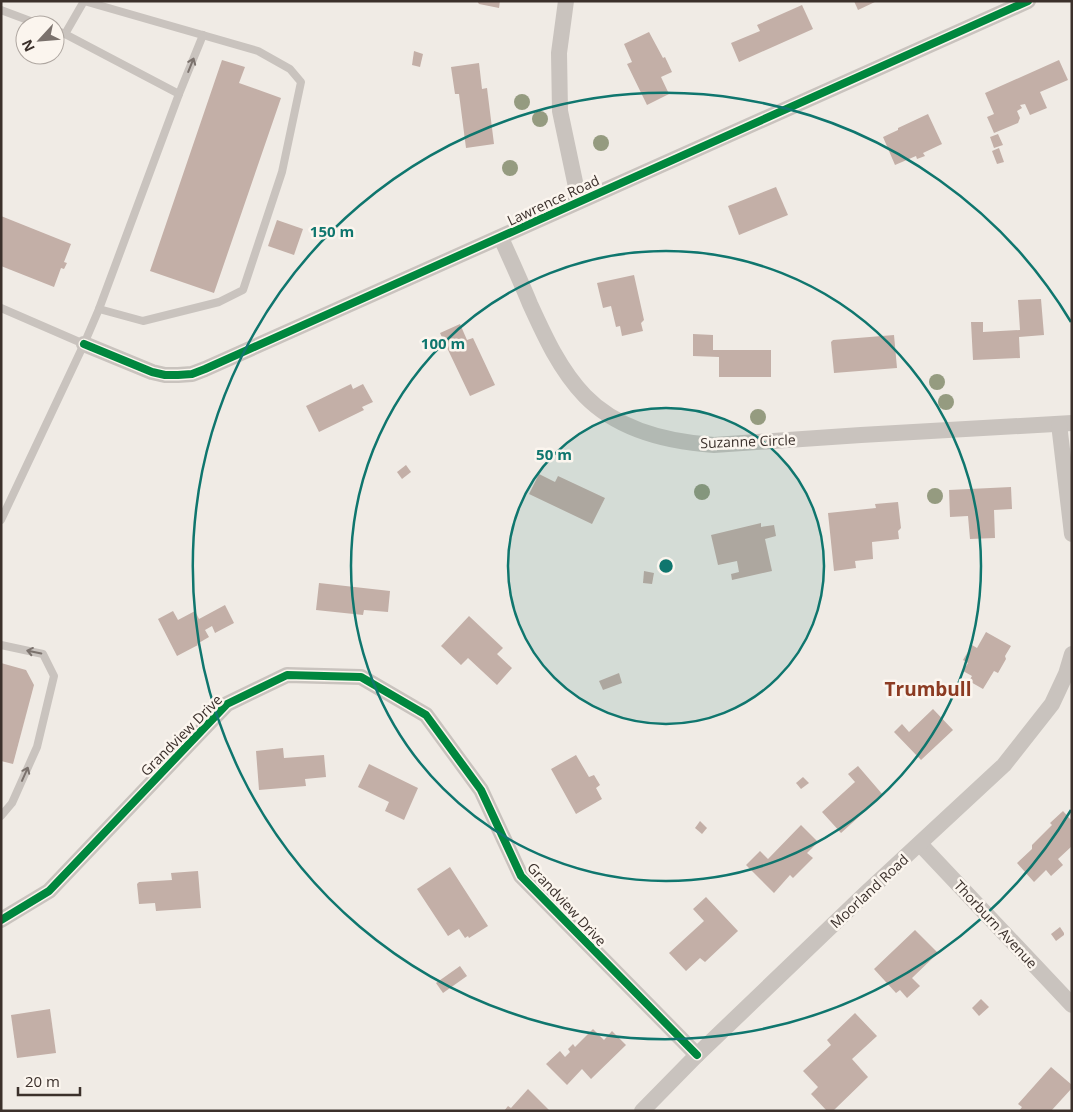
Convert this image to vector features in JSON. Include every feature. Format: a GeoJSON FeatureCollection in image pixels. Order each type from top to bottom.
{"type":"FeatureCollection","features":[{"type":"Feature","properties":{"kind":"street"},"geometry":{"type":"LineString","coordinates":[[566,1],[559,53],[560,111],[579,201]]}},
{"type":"Feature","properties":{"kind":"street","name":"Lawrence Road"},"geometry":{"type":"LineString","coordinates":[[84,344],[152,372],[165,375],[192,374],[501,238],[579,201],[1028,1]]}},
{"type":"Feature","properties":{"kind":"street","name":"Suzanne Circle"},"geometry":{"type":"LineString","coordinates":[[501,238],[541,328],[569,378],[601,410],[632,428],[695,444],[714,445],[871,434],[1066,424]]}},
{"type":"Feature","properties":{"kind":"street"},"geometry":{"type":"LineString","coordinates":[[1066,424],[1072,534]]}},
{"type":"Feature","properties":{"kind":"street","name":"Moorland Road"},"geometry":{"type":"LineString","coordinates":[[642,1111],[866,893],[1004,765],[1052,704],[1066,674],[1072,654]]}},
{"type":"Feature","properties":{"kind":"street","name":"Grandview Drive"},"geometry":{"type":"LineString","coordinates":[[1,920],[49,891],[226,704],[287,675],[361,677],[426,715],[481,790],[521,876],[697,1056]]}},
{"type":"Feature","properties":{"kind":"street","name":"Thorburn Avenue"},"geometry":{"type":"LineString","coordinates":[[920,844],[1072,1005]]}},
{"type":"Feature","properties":{"kind":"lane"},"geometry":{"type":"LineString","coordinates":[[99,309],[143,321],[219,302],[243,290],[282,172],[300,82],[290,69],[258,51],[84,2],[65,34],[179,94]]}},
{"type":"Feature","properties":{"kind":"lane"},"geometry":{"type":"LineString","coordinates":[[1,10],[15,15]]}},
{"type":"Feature","properties":{"kind":"lane"},"geometry":{"type":"LineString","coordinates":[[1,520],[99,309],[179,94],[203,35]]}},
{"type":"Feature","properties":{"kind":"lane"},"geometry":{"type":"LineString","coordinates":[[1,308],[84,344]]}},
{"type":"Feature","properties":{"kind":"lane"},"geometry":{"type":"LineString","coordinates":[[1,645],[43,654],[54,676],[37,747],[12,803],[1,816]]}},
{"type":"Feature","properties":{"kind":"building"},"geometry":{"type":"Polygon","coordinates":[[[477,1],[500,1],[499,8],[479,4],[477,1]]]}},
{"type":"Feature","properties":{"kind":"building"},"geometry":{"type":"Polygon","coordinates":[[[854,1],[877,1],[858,10],[854,1]]]}},
{"type":"Feature","properties":{"kind":"building"},"geometry":{"type":"Polygon","coordinates":[[[802,5],[813,29],[739,62],[731,43],[760,31],[757,25],[802,5]]]}},
{"type":"Feature","properties":{"kind":"building"},"geometry":{"type":"Polygon","coordinates":[[[649,32],[672,72],[661,77],[669,94],[647,105],[627,64],[632,62],[624,44],[649,32]]]}},
{"type":"Feature","properties":{"kind":"building"},"geometry":{"type":"Polygon","coordinates":[[[414,51],[423,54],[420,67],[412,65],[414,51]]]}},
{"type":"Feature","properties":{"kind":"building"},"geometry":{"type":"Polygon","coordinates":[[[222,60],[245,67],[239,83],[281,98],[214,293],[150,271],[222,60]]]}},
{"type":"Feature","properties":{"kind":"building"},"geometry":{"type":"Polygon","coordinates":[[[1059,60],[1068,80],[1040,92],[1047,108],[1030,115],[1025,104],[1020,105],[1022,108],[1017,111],[1020,118],[1018,123],[994,133],[987,117],[994,114],[985,93],[1059,60]]]}},
{"type":"Feature","properties":{"kind":"building"},"geometry":{"type":"Polygon","coordinates":[[[479,63],[482,89],[487,88],[494,144],[466,148],[459,94],[455,94],[451,67],[479,63]]]}},
{"type":"Feature","properties":{"kind":"building"},"geometry":{"type":"Polygon","coordinates":[[[928,114],[942,144],[923,153],[925,156],[917,159],[916,156],[895,165],[883,137],[928,114]]]}},
{"type":"Feature","properties":{"kind":"building"},"geometry":{"type":"Polygon","coordinates":[[[998,134],[1003,145],[994,148],[990,137],[998,134]]]}},
{"type":"Feature","properties":{"kind":"building"},"geometry":{"type":"Polygon","coordinates":[[[999,148],[1004,162],[997,164],[992,151],[999,148]]]}},
{"type":"Feature","properties":{"kind":"building"},"geometry":{"type":"Polygon","coordinates":[[[776,187],[788,215],[739,235],[728,206],[776,187]]]}},
{"type":"Feature","properties":{"kind":"building"},"geometry":{"type":"Polygon","coordinates":[[[1,216],[71,244],[64,262],[67,263],[64,269],[61,268],[54,287],[1,266],[1,216]]]}},
{"type":"Feature","properties":{"kind":"building"},"geometry":{"type":"Polygon","coordinates":[[[277,220],[303,229],[294,255],[268,246],[277,220]]]}},
{"type":"Feature","properties":{"kind":"building"},"geometry":{"type":"Polygon","coordinates":[[[634,275],[644,320],[641,323],[643,331],[622,336],[620,326],[616,327],[611,306],[603,308],[597,283],[634,275]]]}},
{"type":"Feature","properties":{"kind":"building"},"geometry":{"type":"Polygon","coordinates":[[[1041,299],[1044,335],[1019,337],[1020,358],[973,360],[971,322],[983,322],[983,332],[1020,330],[1018,300],[1041,299]]]}},
{"type":"Feature","properties":{"kind":"building"},"geometry":{"type":"Polygon","coordinates":[[[460,324],[467,340],[473,338],[495,385],[470,396],[440,333],[460,324]]]}},
{"type":"Feature","properties":{"kind":"building"},"geometry":{"type":"Polygon","coordinates":[[[693,334],[713,335],[713,350],[771,350],[771,377],[719,377],[719,357],[693,356],[693,334]]]}},
{"type":"Feature","properties":{"kind":"building"},"geometry":{"type":"Polygon","coordinates":[[[894,335],[897,368],[834,373],[831,342],[833,340],[894,335]]]}},
{"type":"Feature","properties":{"kind":"building"},"geometry":{"type":"Polygon","coordinates":[[[351,384],[353,389],[363,384],[373,402],[362,407],[364,410],[319,432],[306,406],[351,384]]]}},
{"type":"Feature","properties":{"kind":"building"},"geometry":{"type":"Polygon","coordinates":[[[406,465],[411,472],[402,479],[397,472],[406,465]]]}},
{"type":"Feature","properties":{"kind":"building"},"geometry":{"type":"Polygon","coordinates":[[[539,474],[555,482],[558,476],[605,498],[592,524],[529,494],[539,474]]]}},
{"type":"Feature","properties":{"kind":"building"},"geometry":{"type":"Polygon","coordinates":[[[1011,487],[1012,509],[994,510],[995,538],[970,539],[968,516],[950,517],[949,490],[1011,487]]]}},
{"type":"Feature","properties":{"kind":"building"},"geometry":{"type":"Polygon","coordinates":[[[898,502],[901,528],[898,531],[899,539],[872,542],[873,559],[855,561],[856,568],[834,571],[828,513],[876,508],[875,504],[898,502]]]}},
{"type":"Feature","properties":{"kind":"building"},"geometry":{"type":"Polygon","coordinates":[[[761,523],[761,527],[774,525],[776,536],[765,539],[772,571],[732,580],[731,574],[739,572],[737,561],[718,565],[711,535],[761,523]]]}},
{"type":"Feature","properties":{"kind":"building"},"geometry":{"type":"Polygon","coordinates":[[[644,571],[654,573],[652,584],[643,583],[644,571]]]}},
{"type":"Feature","properties":{"kind":"building"},"geometry":{"type":"Polygon","coordinates":[[[319,583],[390,591],[388,612],[364,610],[363,615],[316,610],[319,583]]]}},
{"type":"Feature","properties":{"kind":"building"},"geometry":{"type":"Polygon","coordinates":[[[225,605],[234,623],[215,633],[212,626],[205,630],[209,637],[177,656],[158,619],[173,611],[178,620],[195,611],[199,619],[225,605]]]}},
{"type":"Feature","properties":{"kind":"building"},"geometry":{"type":"Polygon","coordinates":[[[469,616],[503,648],[497,654],[512,668],[497,685],[468,658],[461,665],[441,646],[469,616]]]}},
{"type":"Feature","properties":{"kind":"building"},"geometry":{"type":"Polygon","coordinates":[[[986,632],[1011,646],[998,673],[994,671],[983,689],[969,681],[972,676],[963,671],[968,663],[963,660],[972,645],[977,648],[986,632]]]}},
{"type":"Feature","properties":{"kind":"building"},"geometry":{"type":"Polygon","coordinates":[[[1,663],[26,670],[34,685],[13,764],[1,761],[1,663]]]}},
{"type":"Feature","properties":{"kind":"building"},"geometry":{"type":"Polygon","coordinates":[[[619,673],[622,683],[603,690],[599,681],[619,673]]]}},
{"type":"Feature","properties":{"kind":"building"},"geometry":{"type":"Polygon","coordinates":[[[933,709],[953,730],[921,760],[894,732],[902,724],[909,732],[933,709]]]}},
{"type":"Feature","properties":{"kind":"building"},"geometry":{"type":"Polygon","coordinates":[[[283,748],[284,758],[324,755],[326,777],[305,779],[306,786],[259,790],[256,751],[283,748]]]}},
{"type":"Feature","properties":{"kind":"building"},"geometry":{"type":"Polygon","coordinates":[[[576,755],[589,777],[594,775],[600,785],[596,788],[602,799],[576,814],[551,769],[576,755]]]}},
{"type":"Feature","properties":{"kind":"building"},"geometry":{"type":"Polygon","coordinates":[[[369,764],[418,788],[404,820],[385,811],[389,802],[358,787],[369,764]]]}},
{"type":"Feature","properties":{"kind":"building"},"geometry":{"type":"Polygon","coordinates":[[[858,766],[883,795],[841,833],[822,812],[855,782],[848,774],[858,766]]]}},
{"type":"Feature","properties":{"kind":"building"},"geometry":{"type":"Polygon","coordinates":[[[803,777],[809,783],[801,789],[796,783],[803,777]]]}},
{"type":"Feature","properties":{"kind":"building"},"geometry":{"type":"Polygon","coordinates":[[[1063,811],[1072,821],[1072,846],[1058,859],[1063,865],[1051,876],[1046,870],[1034,882],[1017,863],[1032,849],[1032,845],[1052,825],[1050,823],[1063,811]]]}},
{"type":"Feature","properties":{"kind":"building"},"geometry":{"type":"Polygon","coordinates":[[[700,821],[707,828],[702,834],[695,828],[700,821]]]}},
{"type":"Feature","properties":{"kind":"building"},"geometry":{"type":"Polygon","coordinates":[[[801,825],[818,842],[807,853],[813,858],[793,878],[790,875],[774,893],[746,865],[760,851],[768,859],[801,825]]]}},
{"type":"Feature","properties":{"kind":"building"},"geometry":{"type":"Polygon","coordinates":[[[450,867],[488,926],[469,938],[468,936],[465,938],[459,929],[448,936],[417,889],[450,867]]]}},
{"type":"Feature","properties":{"kind":"building"},"geometry":{"type":"Polygon","coordinates":[[[198,871],[201,908],[156,911],[155,903],[139,904],[137,884],[139,882],[172,880],[171,873],[198,871]]]}},
{"type":"Feature","properties":{"kind":"building"},"geometry":{"type":"Polygon","coordinates":[[[706,897],[738,931],[705,962],[700,958],[686,971],[669,953],[704,921],[693,909],[706,897]]]}},
{"type":"Feature","properties":{"kind":"building"},"geometry":{"type":"Polygon","coordinates":[[[1060,927],[1064,935],[1056,941],[1051,934],[1060,927]]]}},
{"type":"Feature","properties":{"kind":"building"},"geometry":{"type":"Polygon","coordinates":[[[915,930],[938,953],[912,978],[920,986],[907,998],[900,990],[896,993],[874,969],[915,930]]]}},
{"type":"Feature","properties":{"kind":"building"},"geometry":{"type":"Polygon","coordinates":[[[460,966],[467,976],[443,993],[436,983],[460,966]]]}},
{"type":"Feature","properties":{"kind":"building"},"geometry":{"type":"Polygon","coordinates":[[[981,999],[989,1007],[979,1016],[972,1008],[981,999]]]}},
{"type":"Feature","properties":{"kind":"building"},"geometry":{"type":"Polygon","coordinates":[[[50,1009],[56,1053],[17,1058],[11,1015],[50,1009]]]}},
{"type":"Feature","properties":{"kind":"building"},"geometry":{"type":"Polygon","coordinates":[[[855,1013],[877,1036],[852,1059],[868,1077],[833,1111],[827,1111],[811,1094],[818,1087],[803,1071],[831,1045],[827,1040],[855,1013]]]}},
{"type":"Feature","properties":{"kind":"building"},"geometry":{"type":"Polygon","coordinates":[[[593,1029],[604,1040],[612,1031],[626,1045],[591,1079],[582,1069],[567,1085],[546,1064],[560,1051],[565,1057],[570,1052],[568,1049],[573,1044],[575,1047],[593,1029]]]}},
{"type":"Feature","properties":{"kind":"building"},"geometry":{"type":"Polygon","coordinates":[[[1051,1067],[1072,1085],[1072,1088],[1051,1111],[1019,1111],[1022,1107],[1018,1104],[1051,1067]]]}},
{"type":"Feature","properties":{"kind":"building"},"geometry":{"type":"Polygon","coordinates":[[[528,1089],[550,1111],[504,1111],[508,1106],[511,1108],[528,1089]]]}},
{"type":"Feature","properties":{"kind":"cycle path"},"geometry":{"type":"LineString","coordinates":[[84,344],[152,372],[165,375],[192,374],[1028,1]]}},
{"type":"Feature","properties":{"kind":"cycle path"},"geometry":{"type":"LineString","coordinates":[[1,920],[49,891],[227,704],[287,675],[361,677],[426,715],[481,790],[521,876],[697,1055]]}},
{"type":"Feature","properties":{"kind":"district","name":"Trumbull"},"geometry":{"type":"Point","coordinates":[928,689]}}]}
